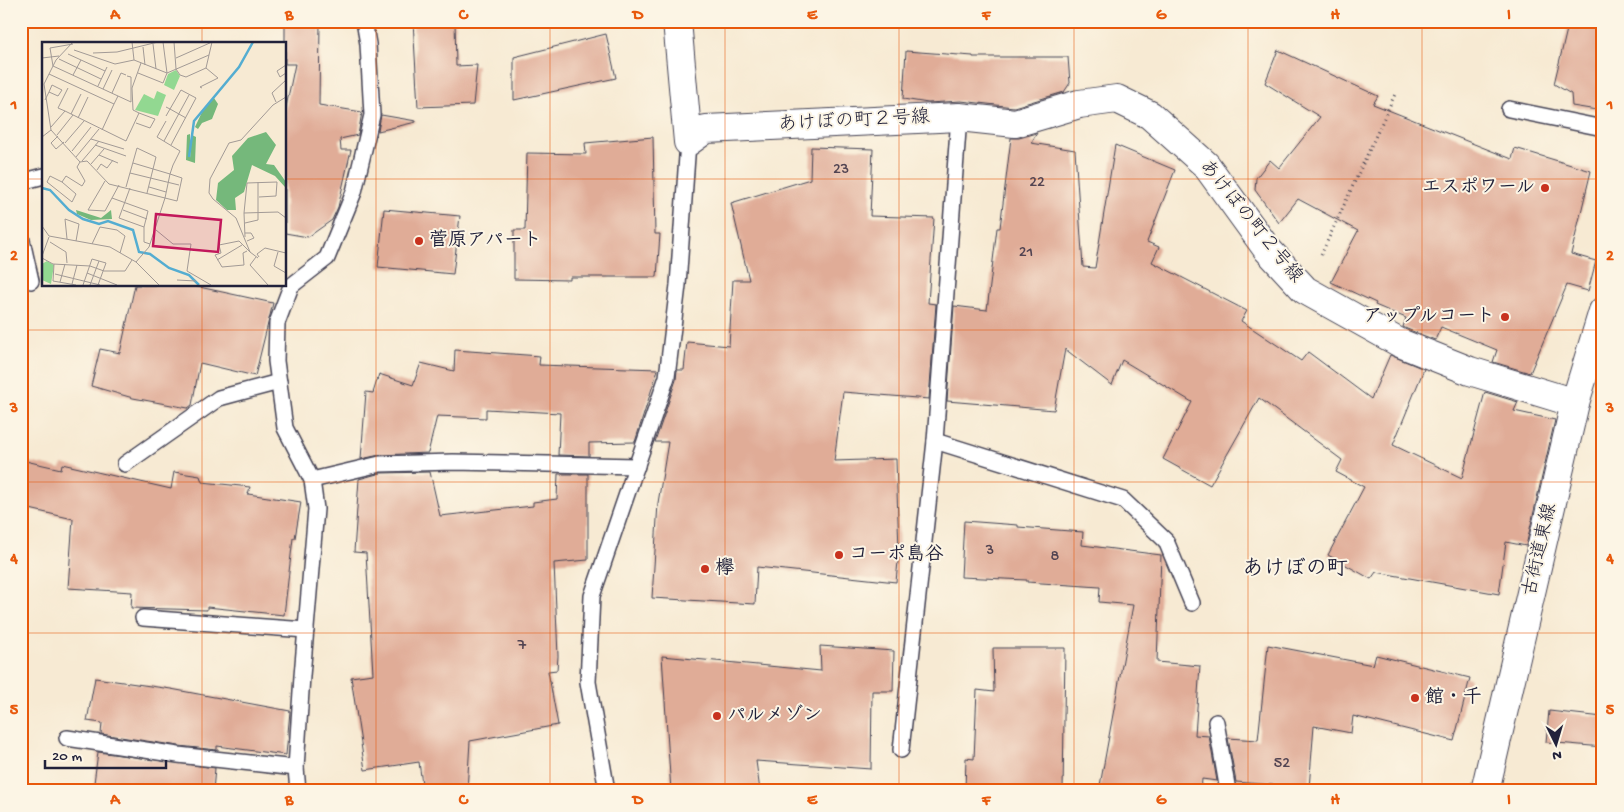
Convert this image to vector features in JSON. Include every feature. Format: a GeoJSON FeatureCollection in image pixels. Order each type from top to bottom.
{"type":"FeatureCollection","features":[{"type":"Feature","properties":{"kind":"street"},"geometry":{"type":"LineString","coordinates":[[677,21],[688,142]]}},
{"type":"Feature","properties":{"kind":"street","name":"あけぼの町２号線"},"geometry":{"type":"LineString","coordinates":[[688,142],[706,129],[959,117],[1015,123],[1079,104],[1117,100],[1150,115],[1206,164],[1267,249],[1306,290],[1409,346],[1470,371],[1575,403]]}},
{"type":"Feature","properties":{"kind":"street","name":"古街道東線"},"geometry":{"type":"LineString","coordinates":[[1485,791],[1575,403],[1603,311]]}},
{"type":"Feature","properties":{"kind":"lane"},"geometry":{"type":"LineString","coordinates":[[298,791],[296,768],[316,508],[312,480],[285,428],[276,361],[277,323],[291,286],[326,258],[354,192],[372,115],[368,44],[364,21]]}},
{"type":"Feature","properties":{"kind":"lane"},"geometry":{"type":"LineString","coordinates":[[1510,109],[1603,128]]}},
{"type":"Feature","properties":{"kind":"lane"},"geometry":{"type":"LineString","coordinates":[[901,750],[935,441],[959,117]]}},
{"type":"Feature","properties":{"kind":"lane"},"geometry":{"type":"LineString","coordinates":[[607,791],[588,682],[592,596],[667,377],[678,285],[688,142]]}},
{"type":"Feature","properties":{"kind":"lane"},"geometry":{"type":"LineString","coordinates":[[21,182],[42,177]]}},
{"type":"Feature","properties":{"kind":"lane"},"geometry":{"type":"LineString","coordinates":[[21,236],[31,281]]}},
{"type":"Feature","properties":{"kind":"lane"},"geometry":{"type":"LineString","coordinates":[[125,464],[219,398],[279,382]]}},
{"type":"Feature","properties":{"kind":"lane"},"geometry":{"type":"LineString","coordinates":[[935,441],[1123,500],[1166,541],[1192,603]]}},
{"type":"Feature","properties":{"kind":"lane"},"geometry":{"type":"LineString","coordinates":[[312,480],[380,464],[453,462],[637,466]]}},
{"type":"Feature","properties":{"kind":"lane"},"geometry":{"type":"LineString","coordinates":[[143,618],[306,630]]}},
{"type":"Feature","properties":{"kind":"lane"},"geometry":{"type":"LineString","coordinates":[[1216,722],[1228,791]]}},
{"type":"Feature","properties":{"kind":"lane"},"geometry":{"type":"LineString","coordinates":[[67,738],[178,755],[296,768]]}},
{"type":"Feature","properties":{"kind":"path"},"geometry":{"type":"LineString","coordinates":[[1306,290],[1396,92]]}},
{"type":"Feature","properties":{"kind":"building"},"geometry":{"type":"Polygon","coordinates":[[[285,21],[320,21],[319,105],[362,112],[358,135],[340,139],[341,150],[351,150],[338,207],[332,220],[308,237],[286,233],[286,107],[295,64],[286,64],[285,21]]]}},
{"type":"Feature","properties":{"kind":"building"},"geometry":{"type":"Polygon","coordinates":[[[413,21],[455,21],[456,66],[477,65],[473,105],[418,107],[413,21]]]}},
{"type":"Feature","properties":{"kind":"building"},"geometry":{"type":"Polygon","coordinates":[[[1569,21],[1603,21],[1603,111],[1572,106],[1571,94],[1554,84],[1569,21]]]}},
{"type":"Feature","properties":{"kind":"building"},"geometry":{"type":"Polygon","coordinates":[[[606,34],[616,78],[514,100],[514,57],[606,34]]]}},
{"type":"Feature","properties":{"kind":"building"},"geometry":{"type":"Polygon","coordinates":[[[1278,50],[1378,96],[1373,104],[1512,159],[1515,148],[1591,171],[1571,254],[1596,261],[1588,291],[1567,285],[1530,373],[1493,362],[1497,350],[1441,327],[1435,340],[1407,329],[1403,327],[1406,318],[1375,305],[1376,303],[1331,282],[1358,231],[1298,199],[1279,223],[1255,190],[1256,178],[1270,160],[1279,168],[1320,117],[1265,83],[1278,50]]]}},
{"type":"Feature","properties":{"kind":"building"},"geometry":{"type":"Polygon","coordinates":[[[906,51],[973,57],[1068,57],[1070,83],[1064,92],[1014,107],[961,101],[928,103],[903,99],[906,51]]]}},
{"type":"Feature","properties":{"kind":"building"},"geometry":{"type":"Polygon","coordinates":[[[381,115],[416,121],[416,122],[378,131],[381,115]]]}},
{"type":"Feature","properties":{"kind":"building"},"geometry":{"type":"Polygon","coordinates":[[[1037,133],[1031,143],[1075,150],[1083,267],[1095,268],[1115,145],[1175,170],[1147,242],[1159,247],[1152,262],[1247,311],[1241,321],[1301,361],[1308,352],[1371,399],[1390,355],[1424,369],[1393,445],[1462,478],[1485,392],[1518,402],[1514,411],[1555,420],[1526,546],[1506,542],[1499,594],[1376,572],[1371,579],[1328,555],[1364,487],[1336,472],[1342,460],[1259,398],[1210,485],[1163,459],[1192,402],[1122,360],[1112,385],[1065,349],[1054,410],[947,401],[954,306],[987,310],[997,228],[1000,228],[1011,138],[1019,138],[1037,133]]]}},
{"type":"Feature","properties":{"kind":"building"},"geometry":{"type":"Polygon","coordinates":[[[653,137],[655,234],[660,234],[657,277],[570,277],[570,280],[514,279],[514,230],[525,230],[527,153],[586,154],[585,143],[653,137]]]}},
{"type":"Feature","properties":{"kind":"building"},"geometry":{"type":"Polygon","coordinates":[[[811,147],[873,149],[870,216],[934,218],[928,303],[936,304],[929,399],[843,392],[834,461],[896,459],[899,551],[896,582],[757,567],[755,604],[652,598],[658,503],[668,442],[655,442],[676,380],[677,370],[684,370],[687,342],[729,346],[733,280],[749,280],[731,203],[810,179],[811,147]]]}},
{"type":"Feature","properties":{"kind":"building","name":"菅原アパート"},"geometry":{"type":"Polygon","coordinates":[[[384,209],[460,216],[453,274],[378,267],[384,209]]]}},
{"type":"Feature","properties":{"kind":"building"},"geometry":{"type":"Polygon","coordinates":[[[135,286],[195,286],[273,303],[255,376],[200,363],[192,405],[188,408],[133,398],[91,386],[100,349],[120,353],[135,286]]]}},
{"type":"Feature","properties":{"kind":"building"},"geometry":{"type":"Polygon","coordinates":[[[455,350],[540,356],[539,365],[658,369],[635,442],[589,443],[589,456],[558,455],[560,413],[486,409],[486,418],[437,416],[428,453],[380,455],[361,459],[366,392],[373,393],[379,374],[413,385],[421,363],[454,371],[455,350]]]}},
{"type":"Feature","properties":{"kind":"building"},"geometry":{"type":"Polygon","coordinates":[[[21,460],[61,469],[62,464],[171,489],[174,472],[200,476],[202,482],[250,487],[248,494],[301,502],[295,538],[293,538],[284,615],[207,607],[207,610],[131,608],[132,592],[68,588],[73,519],[21,507],[21,460]]]}},
{"type":"Feature","properties":{"kind":"building"},"geometry":{"type":"Polygon","coordinates":[[[430,472],[440,516],[533,506],[533,502],[557,499],[558,474],[588,474],[588,560],[554,563],[558,656],[557,670],[548,671],[558,725],[470,741],[467,791],[423,791],[419,762],[365,770],[351,677],[373,674],[366,553],[354,552],[359,479],[381,473],[430,472]]]}},
{"type":"Feature","properties":{"kind":"building"},"geometry":{"type":"Polygon","coordinates":[[[964,521],[1083,532],[1082,545],[1161,555],[1157,662],[1200,666],[1195,735],[1209,736],[1217,781],[1202,779],[1201,791],[1099,791],[1133,605],[1099,602],[1100,587],[1027,582],[1027,580],[961,577],[964,521]]]}},
{"type":"Feature","properties":{"kind":"building"},"geometry":{"type":"Polygon","coordinates":[[[1268,645],[1373,665],[1376,655],[1470,678],[1454,741],[1353,716],[1351,733],[1314,726],[1309,788],[1236,782],[1228,738],[1258,740],[1268,645]]]}},
{"type":"Feature","properties":{"kind":"building"},"geometry":{"type":"Polygon","coordinates":[[[820,646],[894,651],[893,691],[872,691],[871,769],[756,761],[760,791],[671,791],[662,656],[821,671],[820,646]]]}},
{"type":"Feature","properties":{"kind":"building"},"geometry":{"type":"Polygon","coordinates":[[[993,648],[1065,648],[1063,791],[965,791],[966,758],[974,759],[977,690],[994,692],[993,648]]]}},
{"type":"Feature","properties":{"kind":"building"},"geometry":{"type":"Polygon","coordinates":[[[95,678],[171,689],[290,711],[286,755],[217,746],[217,750],[179,746],[101,734],[102,723],[87,721],[95,678]]]}},
{"type":"Feature","properties":{"kind":"building"},"geometry":{"type":"Polygon","coordinates":[[[1549,711],[1603,717],[1603,747],[1546,742],[1549,711]]]}},
{"type":"Feature","properties":{"kind":"building"},"geometry":{"type":"Polygon","coordinates":[[[98,752],[215,768],[213,791],[93,791],[98,752]]]}},
{"type":"Feature","properties":{"kind":"place","name":"エスポワール"},"geometry":{"type":"Point","coordinates":[1545,188]}},
{"type":"Feature","properties":{"kind":"place","name":"菅原アパート"},"geometry":{"type":"Point","coordinates":[419,241]}},
{"type":"Feature","properties":{"kind":"place","name":"アップルコート"},"geometry":{"type":"Point","coordinates":[1505,317]}},
{"type":"Feature","properties":{"kind":"place","name":"コーポ島谷"},"geometry":{"type":"Point","coordinates":[839,555]}},
{"type":"Feature","properties":{"kind":"place","name":"欅"},"geometry":{"type":"Point","coordinates":[705,569]}},
{"type":"Feature","properties":{"kind":"place","name":"館・千"},"geometry":{"type":"Point","coordinates":[1415,698]}},
{"type":"Feature","properties":{"kind":"place","name":"パルメゾン"},"geometry":{"type":"Point","coordinates":[717,716]}},
{"type":"Feature","properties":{"kind":"district","name":"あけぼの町"},"geometry":{"type":"Point","coordinates":[1295,570]}}]}
